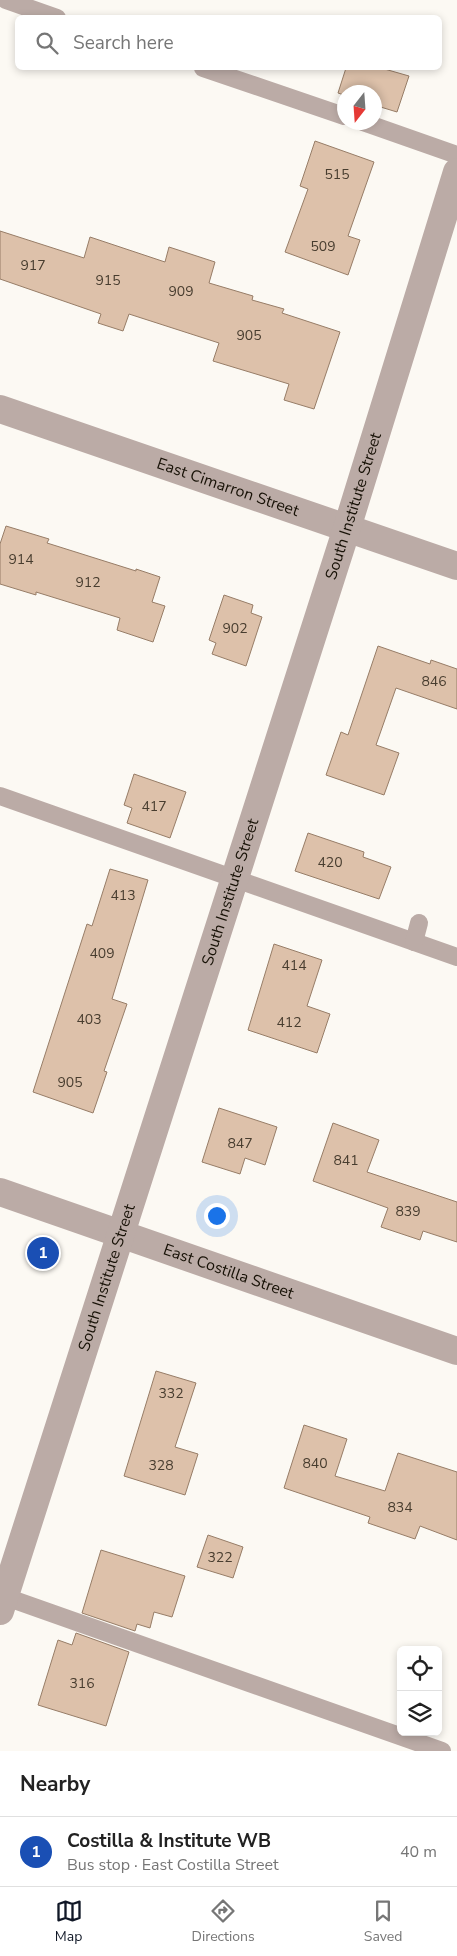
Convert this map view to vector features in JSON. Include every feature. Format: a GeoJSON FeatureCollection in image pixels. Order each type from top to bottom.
{"type":"FeatureCollection","features":[{"type":"Feature","properties":{"kind":"street","name":"South Institute Street"},"geometry":{"type":"LineString","coordinates":[[2,1601],[346,528],[457,172]]}},
{"type":"Feature","properties":{"kind":"street","name":"East Cimarron Street"},"geometry":{"type":"LineString","coordinates":[[0,409],[457,566]]}},
{"type":"Feature","properties":{"kind":"street","name":"East Costilla Street"},"geometry":{"type":"LineString","coordinates":[[0,1192],[457,1351]]}},
{"type":"Feature","properties":{"kind":"lane"},"geometry":{"type":"LineString","coordinates":[[6,0],[48,15]]}},
{"type":"Feature","properties":{"kind":"lane"},"geometry":{"type":"LineString","coordinates":[[209,70],[337,114]]}},
{"type":"Feature","properties":{"kind":"lane"},"geometry":{"type":"LineString","coordinates":[[382,129],[457,155]]}},
{"type":"Feature","properties":{"kind":"lane"},"geometry":{"type":"LineString","coordinates":[[0,796],[457,957]]}},
{"type":"Feature","properties":{"kind":"lane"},"geometry":{"type":"LineString","coordinates":[[414,942],[419,923]]}},
{"type":"Feature","properties":{"kind":"lane"},"geometry":{"type":"LineString","coordinates":[[2,1601],[442,1751]]}},
{"type":"Feature","properties":{"kind":"building"},"geometry":{"type":"Polygon","coordinates":[[[345,70],[388,70],[409,76],[397,112],[382,107],[382,85],[341,85],[345,70]]]}},
{"type":"Feature","properties":{"kind":"building"},"geometry":{"type":"Polygon","coordinates":[[[315,141],[374,162],[348,236],[360,240],[348,275],[285,252],[308,189],[300,186],[315,141]]]}},
{"type":"Feature","properties":{"kind":"building"},"geometry":{"type":"Polygon","coordinates":[[[0,231],[84,258],[90,237],[165,262],[169,247],[215,262],[209,283],[253,296],[252,300],[284,309],[282,313],[340,332],[314,409],[284,400],[289,384],[213,361],[219,343],[129,314],[123,331],[98,323],[101,314],[0,279],[0,231]]]}},
{"type":"Feature","properties":{"kind":"building"},"geometry":{"type":"Polygon","coordinates":[[[6,526],[49,539],[47,543],[160,577],[152,602],[165,606],[153,642],[117,630],[120,618],[36,592],[36,595],[0,584],[0,544],[6,526]]]}},
{"type":"Feature","properties":{"kind":"building"},"geometry":{"type":"Polygon","coordinates":[[[224,595],[253,605],[251,613],[262,617],[246,666],[212,654],[216,643],[209,640],[224,595]]]}},
{"type":"Feature","properties":{"kind":"building"},"geometry":{"type":"Polygon","coordinates":[[[378,646],[430,664],[431,660],[457,669],[457,709],[396,688],[376,745],[399,753],[384,795],[326,775],[341,732],[348,735],[378,646]]]}},
{"type":"Feature","properties":{"kind":"building"},"geometry":{"type":"Polygon","coordinates":[[[134,774],[186,792],[170,838],[127,823],[132,808],[124,805],[134,774]]]}},
{"type":"Feature","properties":{"kind":"building"},"geometry":{"type":"Polygon","coordinates":[[[308,833],[364,852],[363,857],[391,867],[379,899],[295,871],[308,833]]]}},
{"type":"Feature","properties":{"kind":"building"},"geometry":{"type":"Polygon","coordinates":[[[110,869],[148,880],[112,999],[127,1004],[104,1071],[107,1072],[93,1113],[33,1092],[87,924],[92,926],[110,869]]]}},
{"type":"Feature","properties":{"kind":"building"},"geometry":{"type":"Polygon","coordinates":[[[274,944],[322,960],[307,1006],[330,1014],[317,1053],[248,1030],[274,944]]]}},
{"type":"Feature","properties":{"kind":"building"},"geometry":{"type":"Polygon","coordinates":[[[219,1108],[277,1127],[265,1165],[245,1158],[240,1174],[202,1162],[219,1108]]]}},
{"type":"Feature","properties":{"kind":"building"},"geometry":{"type":"Polygon","coordinates":[[[333,1123],[379,1140],[367,1172],[457,1202],[457,1242],[423,1231],[420,1240],[381,1227],[388,1208],[313,1181],[333,1123]]]}},
{"type":"Feature","properties":{"kind":"building"},"geometry":{"type":"Polygon","coordinates":[[[156,1371],[196,1383],[175,1447],[198,1454],[185,1495],[124,1476],[156,1371]]]}},
{"type":"Feature","properties":{"kind":"building"},"geometry":{"type":"Polygon","coordinates":[[[304,1425],[347,1439],[335,1476],[385,1491],[398,1453],[457,1472],[457,1540],[420,1526],[415,1539],[368,1523],[370,1517],[284,1488],[304,1425]]]}},
{"type":"Feature","properties":{"kind":"building"},"geometry":{"type":"Polygon","coordinates":[[[208,1535],[243,1547],[233,1578],[197,1567],[208,1535]]]}},
{"type":"Feature","properties":{"kind":"building"},"geometry":{"type":"Polygon","coordinates":[[[101,1550],[185,1576],[172,1617],[154,1612],[150,1628],[137,1624],[135,1631],[82,1613],[101,1550]]]}},
{"type":"Feature","properties":{"kind":"building"},"geometry":{"type":"Polygon","coordinates":[[[76,1633],[129,1652],[106,1726],[38,1705],[58,1640],[72,1645],[76,1633]]]}},
{"type":"Feature","properties":{"kind":"place","name":"Costilla & Institute WB"},"geometry":{"type":"Point","coordinates":[43,1253]}}]}
